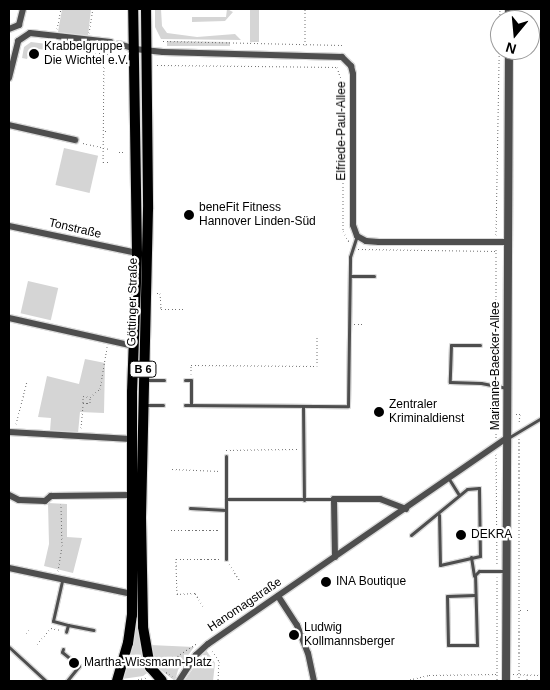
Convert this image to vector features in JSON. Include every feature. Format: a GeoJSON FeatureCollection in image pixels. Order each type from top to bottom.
{"type":"FeatureCollection","features":[{"type":"Feature","properties":{"kind":"main road","name":"Göttinger Straße"},"geometry":{"type":"LineString","coordinates":[[117,681],[131,629],[132,594],[131,439],[137,253],[133,9]]}},
{"type":"Feature","properties":{"kind":"main road","name":"Göttinger Straße"},"geometry":{"type":"LineString","coordinates":[[146,9],[148,209],[142,405],[143,627],[145,649],[154,672],[162,681]]}},
{"type":"Feature","properties":{"kind":"street"},"geometry":{"type":"LineString","coordinates":[[9,29],[16,28],[23,9]]}},
{"type":"Feature","properties":{"kind":"street"},"geometry":{"type":"LineString","coordinates":[[9,78],[15,48],[22,38],[39,32],[88,42],[110,42]]}},
{"type":"Feature","properties":{"kind":"street","name":"Elfriede-Paul-Allee"},"geometry":{"type":"LineString","coordinates":[[120,44],[147,51],[338,55],[347,60],[353,74],[353,225],[358,236]]}},
{"type":"Feature","properties":{"kind":"street","name":"Marianne-Baecker-Allee"},"geometry":{"type":"LineString","coordinates":[[506,678],[509,60]]}},
{"type":"Feature","properties":{"kind":"street"},"geometry":{"type":"LineString","coordinates":[[9,125],[75,140]]}},
{"type":"Feature","properties":{"kind":"street","name":"Tonstraße"},"geometry":{"type":"LineString","coordinates":[[9,226],[137,253]]}},
{"type":"Feature","properties":{"kind":"street"},"geometry":{"type":"LineString","coordinates":[[358,236],[366,241],[379,242],[508,242]]}},
{"type":"Feature","properties":{"kind":"street"},"geometry":{"type":"LineString","coordinates":[[9,318],[133,346]]}},
{"type":"Feature","properties":{"kind":"street"},"geometry":{"type":"LineString","coordinates":[[11,432],[131,439]]}},
{"type":"Feature","properties":{"kind":"street","name":"Hanomagstraße"},"geometry":{"type":"LineString","coordinates":[[178,681],[196,655],[208,644],[496,448],[507,438]]}},
{"type":"Feature","properties":{"kind":"street"},"geometry":{"type":"LineString","coordinates":[[9,495],[19,500],[36,501],[61,495],[131,495]]}},
{"type":"Feature","properties":{"kind":"street"},"geometry":{"type":"LineString","coordinates":[[335,558],[334,499],[380,499],[406,509]]}},
{"type":"Feature","properties":{"kind":"street"},"geometry":{"type":"LineString","coordinates":[[9,568],[62,581],[132,594]]}},
{"type":"Feature","properties":{"kind":"street"},"geometry":{"type":"LineString","coordinates":[[278,596],[297,625],[308,653],[314,681]]}},
{"type":"Feature","properties":{"kind":"lane"},"geometry":{"type":"LineString","coordinates":[[185,405],[348,406],[350,276],[353,246],[358,236]]}},
{"type":"Feature","properties":{"kind":"lane"},"geometry":{"type":"LineString","coordinates":[[350,276],[374,276]]}},
{"type":"Feature","properties":{"kind":"lane"},"geometry":{"type":"LineString","coordinates":[[480,346],[451,345],[450,382],[481,382],[496,388],[507,388]]}},
{"type":"Feature","properties":{"kind":"lane"},"geometry":{"type":"LineString","coordinates":[[143,380],[164,380]]}},
{"type":"Feature","properties":{"kind":"lane"},"geometry":{"type":"LineString","coordinates":[[185,380],[191,380],[191,405]]}},
{"type":"Feature","properties":{"kind":"lane"},"geometry":{"type":"LineString","coordinates":[[142,405],[164,405]]}},
{"type":"Feature","properties":{"kind":"lane"},"geometry":{"type":"LineString","coordinates":[[303,406],[304,500]]}},
{"type":"Feature","properties":{"kind":"lane"},"geometry":{"type":"LineString","coordinates":[[507,438],[541,418]]}},
{"type":"Feature","properties":{"kind":"lane"},"geometry":{"type":"LineString","coordinates":[[226,456],[226,559]]}},
{"type":"Feature","properties":{"kind":"lane"},"geometry":{"type":"LineString","coordinates":[[449,479],[459,495]]}},
{"type":"Feature","properties":{"kind":"lane"},"geometry":{"type":"LineString","coordinates":[[411,535],[439,515],[467,489],[479,488],[480,556],[440,565],[439,515]]}},
{"type":"Feature","properties":{"kind":"lane"},"geometry":{"type":"LineString","coordinates":[[226,499],[334,499]]}},
{"type":"Feature","properties":{"kind":"lane"},"geometry":{"type":"LineString","coordinates":[[190,508],[226,510]]}},
{"type":"Feature","properties":{"kind":"lane"},"geometry":{"type":"LineString","coordinates":[[471,557],[474,576],[475,595],[477,645],[448,644],[447,596],[475,595]]}},
{"type":"Feature","properties":{"kind":"lane"},"geometry":{"type":"LineString","coordinates":[[474,576],[478,571],[506,571]]}},
{"type":"Feature","properties":{"kind":"lane"},"geometry":{"type":"LineString","coordinates":[[62,581],[53,621],[61,625],[94,630]]}},
{"type":"Feature","properties":{"kind":"lane"},"geometry":{"type":"LineString","coordinates":[[66,631],[68,625]]}},
{"type":"Feature","properties":{"kind":"lane"},"geometry":{"type":"LineString","coordinates":[[9,647],[46,681]]}},
{"type":"Feature","properties":{"kind":"lane"},"geometry":{"type":"LineString","coordinates":[[63,648],[62,652],[80,666],[67,681]]}},
{"type":"Feature","properties":{"kind":"path"},"geometry":{"type":"LineString","coordinates":[[56,34],[61,9]]}},
{"type":"Feature","properties":{"kind":"path"},"geometry":{"type":"LineString","coordinates":[[93,9],[88,42],[95,52],[110,54]]}},
{"type":"Feature","properties":{"kind":"path"},"geometry":{"type":"LineString","coordinates":[[305,9],[305,46]]}},
{"type":"Feature","properties":{"kind":"path"},"geometry":{"type":"LineString","coordinates":[[498,681],[496,674],[496,242],[500,9]]}},
{"type":"Feature","properties":{"kind":"path"},"geometry":{"type":"LineString","coordinates":[[91,19],[96,19]]}},
{"type":"Feature","properties":{"kind":"path"},"geometry":{"type":"LineString","coordinates":[[163,40],[342,46]]}},
{"type":"Feature","properties":{"kind":"path"},"geometry":{"type":"LineString","coordinates":[[104,52],[103,162],[109,162]]}},
{"type":"Feature","properties":{"kind":"path"},"geometry":{"type":"LineString","coordinates":[[147,67],[159,64],[337,67],[343,85],[343,231],[353,246],[362,251],[496,251]]}},
{"type":"Feature","properties":{"kind":"path"},"geometry":{"type":"LineString","coordinates":[[104,81],[110,81]]}},
{"type":"Feature","properties":{"kind":"path"},"geometry":{"type":"LineString","coordinates":[[104,107],[109,108]]}},
{"type":"Feature","properties":{"kind":"path"},"geometry":{"type":"LineString","coordinates":[[104,131],[109,131]]}},
{"type":"Feature","properties":{"kind":"path"},"geometry":{"type":"LineString","coordinates":[[75,140],[109,149]]}},
{"type":"Feature","properties":{"kind":"path"},"geometry":{"type":"LineString","coordinates":[[119,152],[128,152]]}},
{"type":"Feature","properties":{"kind":"path"},"geometry":{"type":"LineString","coordinates":[[157,293],[160,293],[160,309],[184,309]]}},
{"type":"Feature","properties":{"kind":"path"},"geometry":{"type":"LineString","coordinates":[[349,324],[364,324]]}},
{"type":"Feature","properties":{"kind":"path"},"geometry":{"type":"LineString","coordinates":[[191,380],[192,365],[317,366],[317,337]]}},
{"type":"Feature","properties":{"kind":"path"},"geometry":{"type":"LineString","coordinates":[[80,436],[83,396],[90,396],[100,389],[100,370],[108,341]]}},
{"type":"Feature","properties":{"kind":"path"},"geometry":{"type":"LineString","coordinates":[[211,365],[211,370]]}},
{"type":"Feature","properties":{"kind":"path"},"geometry":{"type":"LineString","coordinates":[[230,365],[230,370]]}},
{"type":"Feature","properties":{"kind":"path"},"geometry":{"type":"LineString","coordinates":[[250,365],[250,370]]}},
{"type":"Feature","properties":{"kind":"path"},"geometry":{"type":"LineString","coordinates":[[270,365],[270,370]]}},
{"type":"Feature","properties":{"kind":"path"},"geometry":{"type":"LineString","coordinates":[[288,366],[289,370]]}},
{"type":"Feature","properties":{"kind":"path"},"geometry":{"type":"LineString","coordinates":[[11,432],[27,381]]}},
{"type":"Feature","properties":{"kind":"path"},"geometry":{"type":"LineString","coordinates":[[83,403],[90,403],[90,396]]}},
{"type":"Feature","properties":{"kind":"path"},"geometry":{"type":"LineString","coordinates":[[519,681],[520,414]]}},
{"type":"Feature","properties":{"kind":"path"},"geometry":{"type":"LineString","coordinates":[[226,456],[226,449],[304,449]]}},
{"type":"Feature","properties":{"kind":"path"},"geometry":{"type":"LineString","coordinates":[[172,469],[226,471]]}},
{"type":"Feature","properties":{"kind":"path"},"geometry":{"type":"LineString","coordinates":[[61,495],[62,546],[57,570],[62,581]]}},
{"type":"Feature","properties":{"kind":"path"},"geometry":{"type":"LineString","coordinates":[[171,530],[226,530]]}},
{"type":"Feature","properties":{"kind":"path"},"geometry":{"type":"LineString","coordinates":[[203,606],[195,593],[177,594],[176,559],[226,559],[240,581]]}},
{"type":"Feature","properties":{"kind":"path"},"geometry":{"type":"LineString","coordinates":[[519,610],[529,610]]}},
{"type":"Feature","properties":{"kind":"path"},"geometry":{"type":"LineString","coordinates":[[37,644],[51,628],[66,631]]}},
{"type":"Feature","properties":{"kind":"path"},"geometry":{"type":"LineString","coordinates":[[26,633],[29,630]]}},
{"type":"Feature","properties":{"kind":"path"},"geometry":{"type":"LineString","coordinates":[[178,681],[161,667],[195,643],[208,644],[219,661],[218,681]]}},
{"type":"Feature","properties":{"kind":"path"},"geometry":{"type":"LineString","coordinates":[[131,681],[154,672]]}},
{"type":"Feature","properties":{"kind":"path"},"geometry":{"type":"LineString","coordinates":[[403,681],[429,676],[496,674],[506,678],[520,674],[541,675]]}},
{"type":"Feature","properties":{"kind":"path"},"geometry":{"type":"LineString","coordinates":[[527,675],[528,681]]}},
{"type":"Feature","properties":{"kind":"shaded area"},"geometry":{"type":"Polygon","coordinates":[[[62,9],[91,9],[88,36],[58,32],[62,9]]]}},
{"type":"Feature","properties":{"kind":"shaded area"},"geometry":{"type":"Polygon","coordinates":[[[155,9],[161,9],[162,26],[167,33],[197,37],[235,34],[241,40],[161,39],[155,27],[155,9]]]}},
{"type":"Feature","properties":{"kind":"shaded area"},"geometry":{"type":"Polygon","coordinates":[[[227,9],[233,12],[225,21],[192,22],[192,17],[226,17],[227,9]]]}},
{"type":"Feature","properties":{"kind":"shaded area"},"geometry":{"type":"Polygon","coordinates":[[[250,9],[259,9],[259,42],[250,42],[250,9]]]}},
{"type":"Feature","properties":{"kind":"shaded area"},"geometry":{"type":"Polygon","coordinates":[[[167,41],[230,42],[230,46],[167,46],[167,41]]]}},
{"type":"Feature","properties":{"kind":"shaded area"},"geometry":{"type":"Polygon","coordinates":[[[31,42],[47,44],[47,50],[31,48],[27,59],[22,58],[24,47],[31,42]]]}},
{"type":"Feature","properties":{"kind":"shaded area"},"geometry":{"type":"Polygon","coordinates":[[[64,148],[98,156],[90,193],[55,185],[64,148]]]}},
{"type":"Feature","properties":{"kind":"shaded area"},"geometry":{"type":"Polygon","coordinates":[[[28,281],[58,288],[51,320],[21,313],[28,281]]]}},
{"type":"Feature","properties":{"kind":"shaded area"},"geometry":{"type":"Polygon","coordinates":[[[85,359],[105,363],[104,413],[80,412],[78,433],[50,431],[51,418],[38,417],[47,376],[79,384],[85,359]]]}},
{"type":"Feature","properties":{"kind":"shaded area"},"geometry":{"type":"Polygon","coordinates":[[[48,503],[67,504],[67,537],[82,538],[73,573],[44,566],[49,544],[48,503]]]}},
{"type":"Feature","properties":{"kind":"shaded area"},"geometry":{"type":"Polygon","coordinates":[[[136,619],[140,619],[141,649],[150,671],[143,676],[122,679],[136,619]]]}},
{"type":"Feature","properties":{"kind":"shaded area"},"geometry":{"type":"Polygon","coordinates":[[[150,645],[194,647],[178,670],[175,681],[157,667],[150,645]]]}},
{"type":"Feature","properties":{"kind":"shaded area"},"geometry":{"type":"Polygon","coordinates":[[[206,650],[215,663],[213,681],[184,681],[206,650]]]}},
{"type":"Feature","properties":{"kind":"place","name":"Krabbelgruppe Die Wichtel e.V."},"geometry":{"type":"Point","coordinates":[34,54]}},
{"type":"Feature","properties":{"kind":"place","name":"beneFit Fitness Hannover Linden-Süd"},"geometry":{"type":"Point","coordinates":[189,215]}},
{"type":"Feature","properties":{"kind":"place","name":"Zentraler Kriminaldienst"},"geometry":{"type":"Point","coordinates":[379,412]}},
{"type":"Feature","properties":{"kind":"place","name":"DEKRA"},"geometry":{"type":"Point","coordinates":[461,535]}},
{"type":"Feature","properties":{"kind":"place","name":"INA Boutique"},"geometry":{"type":"Point","coordinates":[326,582]}},
{"type":"Feature","properties":{"kind":"place","name":"Ludwig Kollmannsberger"},"geometry":{"type":"Point","coordinates":[294,635]}},
{"type":"Feature","properties":{"kind":"place","name":"Martha-Wissmann-Platz"},"geometry":{"type":"Point","coordinates":[74,663]}}]}
